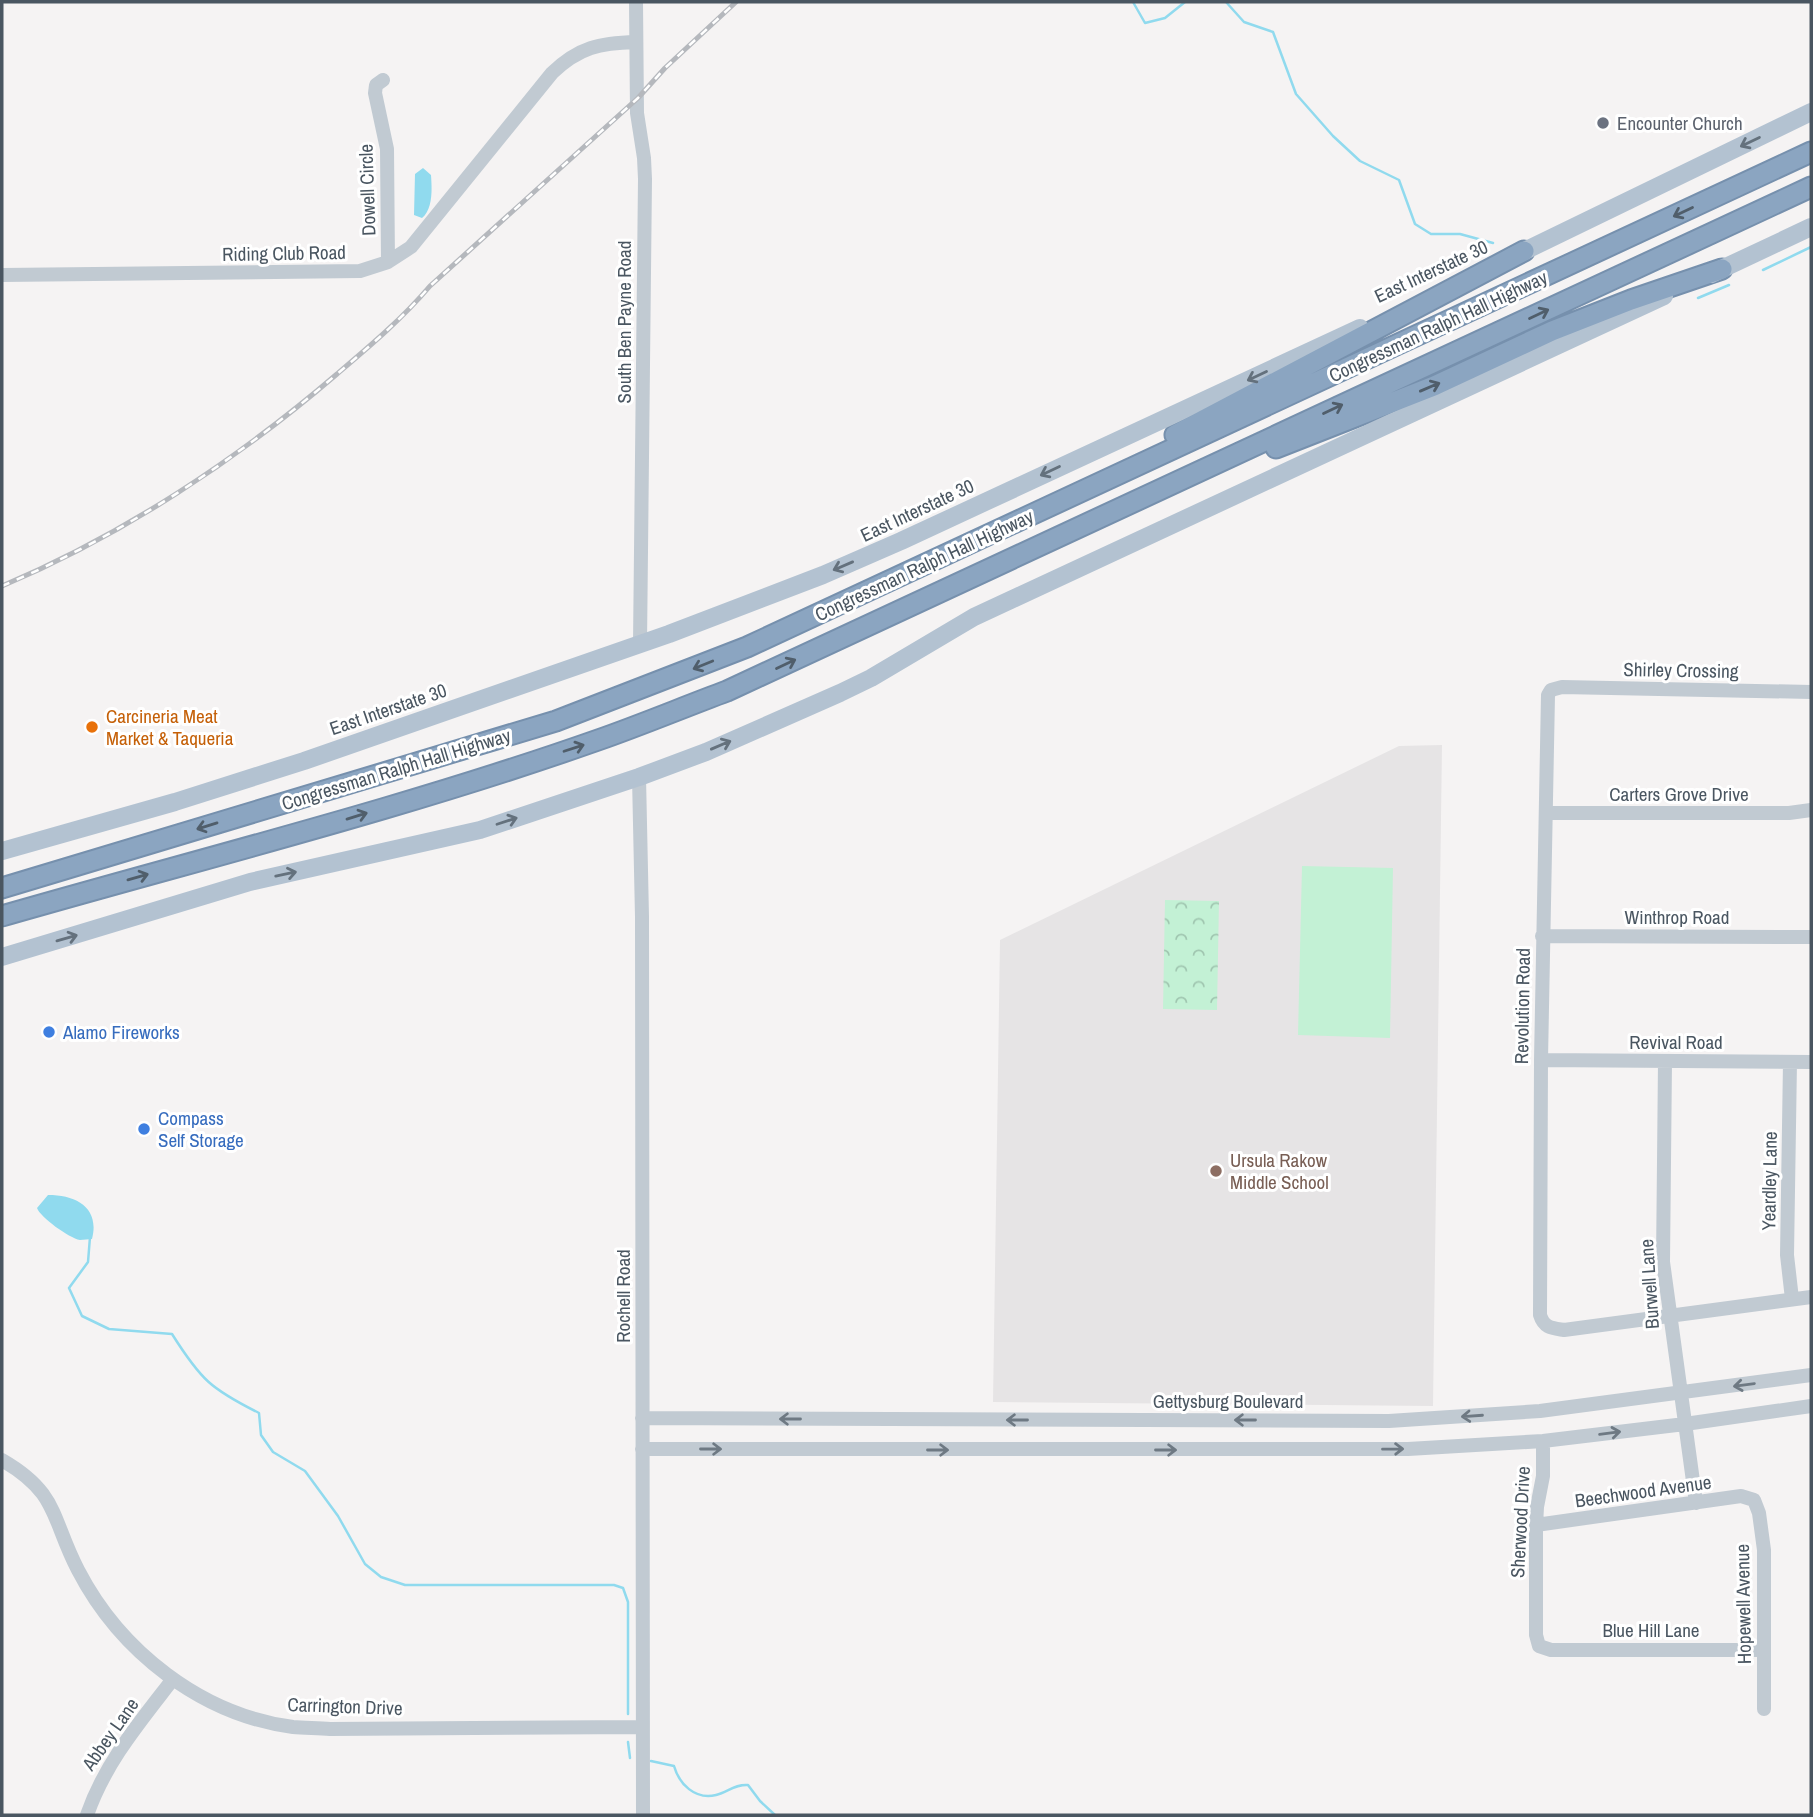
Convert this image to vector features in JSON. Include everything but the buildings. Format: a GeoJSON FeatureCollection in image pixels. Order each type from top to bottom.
{"type":"FeatureCollection","features":[{"type":"Feature","properties":{"kind":"highway","name":"Congressman Ralph Hall Highway"},"geometry":{"type":"LineString","coordinates":[[7,885],[556,721],[747,647],[1811,152]]}},
{"type":"Feature","properties":{"kind":"highway","name":"Congressman Ralph Hall Highway"},"geometry":{"type":"LineString","coordinates":[[2,916],[331,823],[597,740],[727,691],[1811,187]]}},
{"type":"Feature","properties":{"kind":"highway"},"geometry":{"type":"LineString","coordinates":[[855,597],[1248,397],[1524,251]]}},
{"type":"Feature","properties":{"kind":"highway"},"geometry":{"type":"LineString","coordinates":[[1183,481],[1307,437],[1434,386],[1552,331],[1722,269]]}},
{"type":"Feature","properties":{"kind":"main road","name":"East Interstate 30"},"geometry":{"type":"LineString","coordinates":[[2,851],[176,802],[291,765],[640,644],[823,575],[1524,251],[1811,112]]}},
{"type":"Feature","properties":{"kind":"main road"},"geometry":{"type":"LineString","coordinates":[[2,957],[250,882],[480,830],[706,752],[840,693],[974,617],[1811,228]]}},
{"type":"Feature","properties":{"kind":"street","name":"South Ben Payne Road"},"geometry":{"type":"LineString","coordinates":[[636,2],[636,113],[645,179],[640,644]]}},
{"type":"Feature","properties":{"kind":"street","name":"Riding Club Road"},"geometry":{"type":"LineString","coordinates":[[2,275],[360,271],[388,262],[411,247],[567,58],[593,46],[636,42]]}},
{"type":"Feature","properties":{"kind":"street","name":"Dowell Circle"},"geometry":{"type":"LineString","coordinates":[[383,80],[376,85],[375,93],[387,149],[388,262]]}},
{"type":"Feature","properties":{"kind":"street","name":"Shirley Crossing"},"geometry":{"type":"LineString","coordinates":[[1551,690],[1562,687],[1811,692]]}},
{"type":"Feature","properties":{"kind":"street","name":"Revolution Road"},"geometry":{"type":"LineString","coordinates":[[1551,690],[1546,701],[1542,936],[1542,1323],[1550,1328],[1564,1330],[1669,1315]]}},
{"type":"Feature","properties":{"kind":"street","name":"Rochell Road"},"geometry":{"type":"LineString","coordinates":[[639,777],[642,918],[643,1815]]}},
{"type":"Feature","properties":{"kind":"street","name":"Carters Grove Drive"},"geometry":{"type":"LineString","coordinates":[[1546,813],[1789,813],[1811,810]]}},
{"type":"Feature","properties":{"kind":"street","name":"Winthrop Road"},"geometry":{"type":"LineString","coordinates":[[1542,936],[1811,937]]}},
{"type":"Feature","properties":{"kind":"street","name":"Revival Road"},"geometry":{"type":"LineString","coordinates":[[1541,1060],[1811,1062]]}},
{"type":"Feature","properties":{"kind":"street","name":"Burwell Lane"},"geometry":{"type":"LineString","coordinates":[[1665,1060],[1663,1262],[1696,1503]]}},
{"type":"Feature","properties":{"kind":"street","name":"Yeardley Lane"},"geometry":{"type":"LineString","coordinates":[[1790,1062],[1787,1255],[1792,1299]]}},
{"type":"Feature","properties":{"kind":"street"},"geometry":{"type":"LineString","coordinates":[[1669,1315],[1811,1297]]}},
{"type":"Feature","properties":{"kind":"street","name":"Gettysburg Boulevard"},"geometry":{"type":"LineString","coordinates":[[642,1419],[1389,1421],[1540,1411],[1811,1375]]}},
{"type":"Feature","properties":{"kind":"street"},"geometry":{"type":"LineString","coordinates":[[642,1449],[1408,1449],[1543,1441],[1811,1406]]}},
{"type":"Feature","properties":{"kind":"street","name":"Sherwood Drive"},"geometry":{"type":"LineString","coordinates":[[1539,1646],[1535,1635],[1536,1525],[1544,1476],[1543,1441]]}},
{"type":"Feature","properties":{"kind":"street","name":"Carrington Drive"},"geometry":{"type":"LineString","coordinates":[[2,1460],[22,1472],[53,1507],[78,1570],[117,1630],[173,1679],[207,1699],[240,1713],[292,1727],[344,1729],[642,1727]]}},
{"type":"Feature","properties":{"kind":"street","name":"Beechwood Avenue"},"geometry":{"type":"LineString","coordinates":[[1536,1525],[1741,1496],[1754,1500]]}},
{"type":"Feature","properties":{"kind":"street","name":"Hopewell Avenue"},"geometry":{"type":"LineString","coordinates":[[1754,1500],[1759,1513],[1764,1550],[1764,1709]]}},
{"type":"Feature","properties":{"kind":"street","name":"Blue Hill Lane"},"geometry":{"type":"LineString","coordinates":[[1539,1646],[1551,1650],[1763,1650]]}},
{"type":"Feature","properties":{"kind":"street","name":"Abbey Lane"},"geometry":{"type":"LineString","coordinates":[[87,1815],[97,1787],[114,1755],[173,1679]]}},
{"type":"Feature","properties":{"kind":"shaded area","name":"Ursula Rakow Middle School"},"geometry":{"type":"Polygon","coordinates":[[[1442,745],[1433,1406],[993,1402],[1000,940],[1399,746],[1442,745]]]}},
{"type":"Feature","properties":{"kind":"green space"},"geometry":{"type":"Polygon","coordinates":[[[1302,866],[1393,868],[1390,1038],[1298,1035],[1302,866]]]}},
{"type":"Feature","properties":{"kind":"green space"},"geometry":{"type":"Polygon","coordinates":[[[1165,900],[1219,901],[1217,1010],[1163,1009],[1165,900]]]}},
{"type":"Feature","properties":{"kind":"water"},"geometry":{"type":"Polygon","coordinates":[[[423,168],[431,175],[431,192],[430,204],[422,218],[414,215],[415,174],[423,168]]]}},
{"type":"Feature","properties":{"kind":"water"},"geometry":{"type":"Polygon","coordinates":[[[48,1195],[68,1198],[84,1205],[93,1219],[92,1239],[75,1238],[43,1217],[37,1208],[48,1195]]]}},
{"type":"Feature","properties":{"kind":"waterway"},"geometry":{"type":"LineString","coordinates":[[1133,2],[1145,23],[1165,18],[1185,2]]}},
{"type":"Feature","properties":{"kind":"waterway"},"geometry":{"type":"LineString","coordinates":[[1226,2],[1244,22],[1273,32],[1296,94],[1333,136],[1360,161],[1399,180],[1415,224],[1431,234],[1460,234],[1493,243]]}},
{"type":"Feature","properties":{"kind":"waterway"},"geometry":{"type":"LineString","coordinates":[[1763,270],[1811,247]]}},
{"type":"Feature","properties":{"kind":"waterway"},"geometry":{"type":"LineString","coordinates":[[1698,298],[1729,285]]}},
{"type":"Feature","properties":{"kind":"waterway"},"geometry":{"type":"LineString","coordinates":[[90,1237],[88,1262],[69,1288],[82,1316],[109,1329],[172,1334],[208,1382],[259,1413],[261,1435],[273,1452],[305,1471],[338,1516],[365,1564],[381,1577],[405,1585],[614,1585],[623,1588],[628,1602],[628,1714]]}},
{"type":"Feature","properties":{"kind":"waterway"},"geometry":{"type":"LineString","coordinates":[[628,1742],[630,1758]]}},
{"type":"Feature","properties":{"kind":"waterway"},"geometry":{"type":"LineString","coordinates":[[651,1761],[674,1766],[684,1784],[701,1795],[716,1795],[748,1785],[775,1815]]}},
{"type":"Feature","properties":{"kind":"railway"},"geometry":{"type":"LineString","coordinates":[[2,586],[91,543],[178,493],[260,436],[299,405],[385,332],[430,286],[638,98],[665,68],[736,2]]}},
{"type":"Feature","properties":{"kind":"place","name":"Encounter Church"},"geometry":{"type":"Point","coordinates":[1603,123]}},
{"type":"Feature","properties":{"kind":"place","name":"Carcineria Meat Market & Taqueria"},"geometry":{"type":"Point","coordinates":[92,727]}},
{"type":"Feature","properties":{"kind":"place","name":"Alamo Fireworks"},"geometry":{"type":"Point","coordinates":[49,1032]}},
{"type":"Feature","properties":{"kind":"place","name":"Compass Self Storage"},"geometry":{"type":"Point","coordinates":[144,1129]}},
{"type":"Feature","properties":{"kind":"place","name":"Ursula Rakow Middle School"},"geometry":{"type":"Point","coordinates":[1216,1171]}}]}
